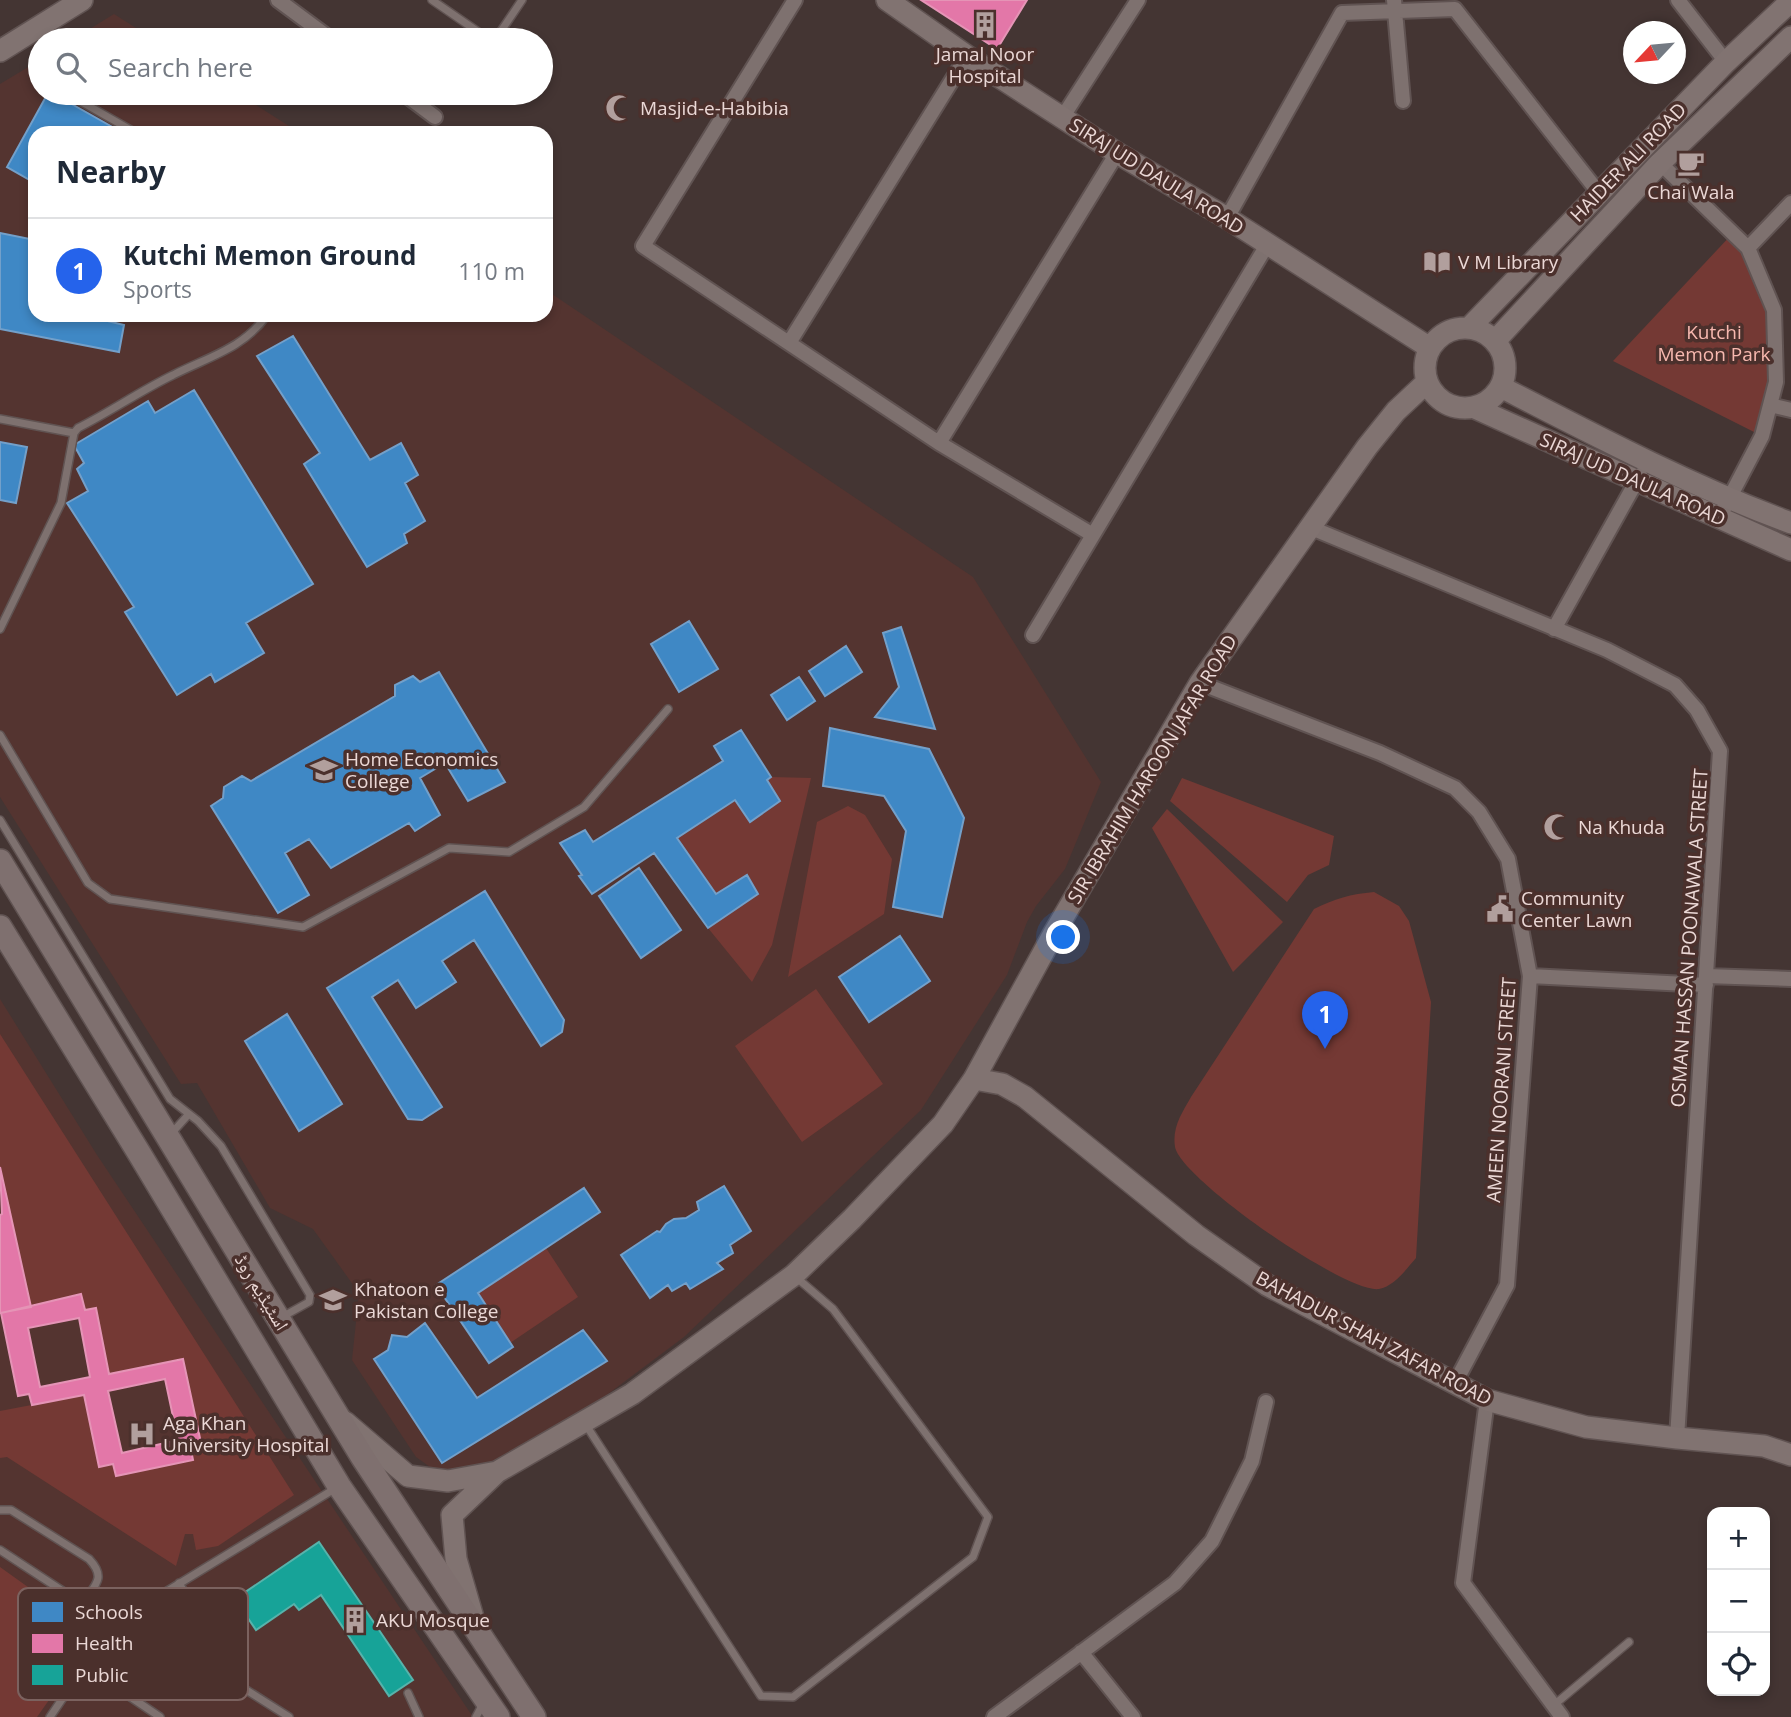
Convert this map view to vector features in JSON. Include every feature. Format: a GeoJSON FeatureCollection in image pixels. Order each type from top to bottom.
{"type":"FeatureCollection","features":[{"type":"Feature","properties":{"kind":"main road","name":"اسٹیڈیم روڈ"},"geometry":{"type":"LineString","coordinates":[[0,861],[336,1415],[534,1717]]}},
{"type":"Feature","properties":{"kind":"main road","name":"اسٹیڈیم روڈ"},"geometry":{"type":"LineString","coordinates":[[0,927],[338,1486],[486,1711]]}},
{"type":"Feature","properties":{"kind":"main road"},"geometry":{"type":"LineString","coordinates":[[139,1153],[168,1137]]}},
{"type":"Feature","properties":{"kind":"street"},"geometry":{"type":"LineString","coordinates":[[37,28],[82,0]]}},
{"type":"Feature","properties":{"kind":"street"},"geometry":{"type":"LineString","coordinates":[[278,0],[316,28]]}},
{"type":"Feature","properties":{"kind":"street"},"geometry":{"type":"LineString","coordinates":[[795,0],[643,246],[939,443],[1093,535]]}},
{"type":"Feature","properties":{"kind":"street"},"geometry":{"type":"LineString","coordinates":[[1062,118],[1138,0]]}},
{"type":"Feature","properties":{"kind":"street"},"geometry":{"type":"LineString","coordinates":[[1678,0],[1726,62]]}},
{"type":"Feature","properties":{"kind":"street","name":"HAIDER ALI ROAD"},"geometry":{"type":"LineString","coordinates":[[1469,328],[1726,62],[1791,1]]}},
{"type":"Feature","properties":{"kind":"street","name":"SIRAJ UD DAULA ROAD"},"geometry":{"type":"LineString","coordinates":[[898,3],[967,56],[1062,118],[1227,218],[1430,348]]}},
{"type":"Feature","properties":{"kind":"street"},"geometry":{"type":"LineString","coordinates":[[1395,6],[1403,101]]}},
{"type":"Feature","properties":{"kind":"street"},"geometry":{"type":"LineString","coordinates":[[1227,218],[1342,13],[1395,6],[1455,9],[1599,193]]}},
{"type":"Feature","properties":{"kind":"street"},"geometry":{"type":"LineString","coordinates":[[0,51],[28,34]]}},
{"type":"Feature","properties":{"kind":"street","name":"HAIDER ALI ROAD"},"geometry":{"type":"LineString","coordinates":[[1495,341],[1660,163],[1791,37]]}},
{"type":"Feature","properties":{"kind":"street"},"geometry":{"type":"LineString","coordinates":[[789,343],[967,56]]}},
{"type":"Feature","properties":{"kind":"street"},"geometry":{"type":"LineString","coordinates":[[418,105],[435,117]]}},
{"type":"Feature","properties":{"kind":"street"},"geometry":{"type":"LineString","coordinates":[[939,443],[1117,153]]}},
{"type":"Feature","properties":{"kind":"street"},"geometry":{"type":"LineString","coordinates":[[1660,163],[1748,248],[1774,310],[1776,382],[1760,443],[1723,508]]}},
{"type":"Feature","properties":{"kind":"street"},"geometry":{"type":"LineString","coordinates":[[1748,248],[1791,203]]}},
{"type":"Feature","properties":{"kind":"street"},"geometry":{"type":"LineString","coordinates":[[1033,635],[1267,245]]}},
{"type":"Feature","properties":{"kind":"street"},"geometry":{"type":"LineString","coordinates":[[1469,328],[1483,332],[1495,341],[1506,363],[1501,387],[1490,400],[1475,408],[1452,407],[1441,401],[1433,392],[1427,382],[1425,365],[1430,348],[1447,332],[1469,328]]}},
{"type":"Feature","properties":{"kind":"street","name":"SIR IBRAHIM HAROON JAFAR ROAD"},"geometry":{"type":"LineString","coordinates":[[497,1472],[632,1394],[794,1275],[943,1124],[974,1079],[1054,933],[1200,683],[1309,527],[1396,411],[1427,382]]}},
{"type":"Feature","properties":{"kind":"street","name":"SIRAJ UD DAULA ROAD"},"geometry":{"type":"LineString","coordinates":[[1501,387],[1647,461],[1791,550]]}},
{"type":"Feature","properties":{"kind":"street"},"geometry":{"type":"LineString","coordinates":[[1770,405],[1791,410]]}},
{"type":"Feature","properties":{"kind":"street","name":"SIRAJ UD DAULA ROAD"},"geometry":{"type":"LineString","coordinates":[[1475,408],[1637,482],[1723,508],[1791,523]]}},
{"type":"Feature","properties":{"kind":"street"},"geometry":{"type":"LineString","coordinates":[[1554,629],[1647,461]]}},
{"type":"Feature","properties":{"kind":"street","name":"OSMAN HASSAN POONAWALA STREET"},"geometry":{"type":"LineString","coordinates":[[1309,527],[1607,650],[1675,685],[1698,710],[1720,751],[1676,1438]]}},
{"type":"Feature","properties":{"kind":"street","name":"AMEEN NOORANI STREET"},"geometry":{"type":"LineString","coordinates":[[1200,683],[1380,753],[1455,788],[1479,812],[1508,859],[1530,976],[1507,1285],[1455,1383]]}},
{"type":"Feature","properties":{"kind":"street"},"geometry":{"type":"LineString","coordinates":[[1530,976],[1791,979]]}},
{"type":"Feature","properties":{"kind":"street","name":"BAHADUR SHAH ZAFAR ROAD"},"geometry":{"type":"LineString","coordinates":[[974,1079],[1002,1084],[1025,1097],[1196,1235],[1267,1285],[1487,1400],[1586,1427],[1765,1446],[1791,1455]]}},
{"type":"Feature","properties":{"kind":"street"},"geometry":{"type":"LineString","coordinates":[[1487,1400],[1463,1583],[1558,1711]]}},
{"type":"Feature","properties":{"kind":"street"},"geometry":{"type":"LineString","coordinates":[[994,1717],[1175,1583],[1212,1541],[1252,1461],[1266,1402]]}},
{"type":"Feature","properties":{"kind":"street"},"geometry":{"type":"LineString","coordinates":[[336,1415],[408,1476],[448,1481],[497,1472]]}},
{"type":"Feature","properties":{"kind":"street"},"geometry":{"type":"LineString","coordinates":[[1765,1446],[1791,1445]]}},
{"type":"Feature","properties":{"kind":"street"},"geometry":{"type":"LineString","coordinates":[[477,1632],[456,1559],[452,1515],[497,1472]]}},
{"type":"Feature","properties":{"kind":"street"},"geometry":{"type":"LineString","coordinates":[[1081,1652],[1133,1717]]}},
{"type":"Feature","properties":{"kind":"lane"},"geometry":{"type":"LineString","coordinates":[[432,0],[473,28]]}},
{"type":"Feature","properties":{"kind":"lane"},"geometry":{"type":"LineString","coordinates":[[503,28],[522,0]]}},
{"type":"Feature","properties":{"kind":"lane"},"geometry":{"type":"LineString","coordinates":[[87,105],[124,126]]}},
{"type":"Feature","properties":{"kind":"lane"},"geometry":{"type":"LineString","coordinates":[[0,629],[61,503],[74,433],[78,428],[174,374],[223,353],[246,339],[261,322]]}},
{"type":"Feature","properties":{"kind":"lane"},"geometry":{"type":"LineString","coordinates":[[0,419],[74,433]]}},
{"type":"Feature","properties":{"kind":"lane"},"geometry":{"type":"LineString","coordinates":[[0,734],[88,883],[110,899],[303,927],[449,848],[509,852],[584,807],[668,709]]}},
{"type":"Feature","properties":{"kind":"lane"},"geometry":{"type":"LineString","coordinates":[[0,820],[170,1099],[205,1128],[221,1146],[310,1295],[309,1302],[279,1319]]}},
{"type":"Feature","properties":{"kind":"lane"},"geometry":{"type":"LineString","coordinates":[[168,1137],[188,1115]]}},
{"type":"Feature","properties":{"kind":"lane"},"geometry":{"type":"LineString","coordinates":[[584,1422],[761,1696],[793,1697],[973,1557],[988,1517],[834,1309],[794,1275]]}},
{"type":"Feature","properties":{"kind":"lane"},"geometry":{"type":"LineString","coordinates":[[171,1588],[338,1486]]}},
{"type":"Feature","properties":{"kind":"lane"},"geometry":{"type":"LineString","coordinates":[[0,1510],[11,1510],[89,1559],[99,1569],[99,1578],[92,1588]]}},
{"type":"Feature","properties":{"kind":"lane"},"geometry":{"type":"LineString","coordinates":[[0,1550],[58,1588]]}},
{"type":"Feature","properties":{"kind":"lane"},"geometry":{"type":"LineString","coordinates":[[179,1583],[182,1588]]}},
{"type":"Feature","properties":{"kind":"lane"},"geometry":{"type":"LineString","coordinates":[[1558,1711],[1629,1642]]}},
{"type":"Feature","properties":{"kind":"lane"},"geometry":{"type":"LineString","coordinates":[[248,1691],[289,1717]]}},
{"type":"Feature","properties":{"kind":"lane"},"geometry":{"type":"LineString","coordinates":[[408,1693],[419,1717]]}},
{"type":"Feature","properties":{"kind":"lane"},"geometry":{"type":"LineString","coordinates":[[50,1717],[62,1700]]}},
{"type":"Feature","properties":{"kind":"lane"},"geometry":{"type":"LineString","coordinates":[[135,1700],[160,1717]]}},
{"type":"Feature","properties":{"kind":"shaded area"},"geometry":{"type":"Polygon","coordinates":[[[114,14],[136,28],[91,28],[114,14]]]}},
{"type":"Feature","properties":{"kind":"shaded area"},"geometry":{"type":"Polygon","coordinates":[[[28,67],[28,105],[256,105],[289,126],[28,126],[28,322],[553,322],[553,295],[973,577],[1101,782],[1065,869],[1027,922],[1007,975],[921,1110],[684,1337],[540,1441],[489,1469],[447,1479],[416,1457],[352,1360],[359,1293],[313,1229],[270,1208],[197,1083],[181,1084],[0,797],[0,84],[28,67]]]}},
{"type":"Feature","properties":{"kind":"shaded area","name":"Aga Khan University Hospital"},"geometry":{"type":"Polygon","coordinates":[[[0,999],[97,1155],[473,1717],[0,1717],[0,999]]]}},
{"type":"Feature","properties":{"kind":"green space","name":"Kutchi Memon Park"},"geometry":{"type":"Polygon","coordinates":[[[1733,233],[1774,310],[1776,382],[1762,436],[1613,361],[1733,233]]]}},
{"type":"Feature","properties":{"kind":"green space"},"geometry":{"type":"Polygon","coordinates":[[[771,777],[811,778],[772,945],[752,982],[708,928],[758,893],[746,875],[716,894],[677,838],[735,800],[751,821],[779,801],[767,780],[771,777]]]}},
{"type":"Feature","properties":{"kind":"green space"},"geometry":{"type":"Polygon","coordinates":[[[1182,778],[1334,836],[1329,865],[1308,875],[1287,902],[1170,801],[1182,778]]]}},
{"type":"Feature","properties":{"kind":"green space"},"geometry":{"type":"Polygon","coordinates":[[[848,806],[865,815],[892,859],[884,914],[788,977],[817,822],[848,806]]]}},
{"type":"Feature","properties":{"kind":"green space"},"geometry":{"type":"Polygon","coordinates":[[[1167,809],[1283,922],[1233,972],[1152,828],[1167,809]]]}},
{"type":"Feature","properties":{"kind":"green space"},"geometry":{"type":"Polygon","coordinates":[[[1374,892],[1399,906],[1409,921],[1431,1002],[1416,1258],[1395,1281],[1379,1289],[1361,1286],[1334,1273],[1267,1232],[1205,1183],[1184,1162],[1174,1140],[1178,1120],[1191,1097],[1314,909],[1343,897],[1374,892]]]}},
{"type":"Feature","properties":{"kind":"green space"},"geometry":{"type":"Polygon","coordinates":[[[816,989],[883,1084],[802,1142],[735,1046],[816,989]]]}},
{"type":"Feature","properties":{"kind":"green space"},"geometry":{"type":"Polygon","coordinates":[[[0,1034],[294,1495],[218,1546],[196,1550],[193,1534],[185,1534],[176,1566],[7,1457],[0,1458],[0,1411],[84,1395],[99,1467],[113,1464],[116,1476],[192,1460],[190,1445],[201,1443],[183,1359],[109,1374],[96,1309],[85,1310],[81,1294],[31,1307],[0,1167],[0,1034]]]}},
{"type":"Feature","properties":{"kind":"green space"},"geometry":{"type":"Polygon","coordinates":[[[546,1248],[578,1297],[510,1343],[478,1293],[546,1248]]]}},
{"type":"Feature","properties":{"kind":"green space"},"geometry":{"type":"Polygon","coordinates":[[[0,1567],[29,1588],[18,1588],[18,1700],[49,1700],[37,1717],[0,1717],[0,1567]]]}},
{"type":"Feature","properties":{"kind":"building: Schools"},"geometry":{"type":"Polygon","coordinates":[[[41,105],[73,105],[111,126],[30,126],[41,105]]]}},
{"type":"Feature","properties":{"kind":"building: Schools"},"geometry":{"type":"Polygon","coordinates":[[[28,129],[28,179],[7,167],[28,129]]]}},
{"type":"Feature","properties":{"kind":"building: Schools"},"geometry":{"type":"Polygon","coordinates":[[[0,233],[28,239],[28,322],[112,322],[124,325],[119,352],[0,329],[0,233]]]}},
{"type":"Feature","properties":{"kind":"building: Schools"},"geometry":{"type":"Polygon","coordinates":[[[293,336],[370,460],[401,443],[418,475],[405,483],[425,521],[404,534],[407,543],[367,567],[304,464],[320,453],[257,356],[293,336]]]}},
{"type":"Feature","properties":{"kind":"building: Schools"},"geometry":{"type":"Polygon","coordinates":[[[194,390],[313,584],[246,623],[264,653],[215,682],[211,674],[177,695],[125,612],[134,607],[67,503],[88,491],[77,469],[84,463],[74,445],[148,401],[155,413],[194,390]]]}},
{"type":"Feature","properties":{"kind":"building: Schools"},"geometry":{"type":"Polygon","coordinates":[[[0,442],[27,447],[16,503],[0,500],[0,442]]]}},
{"type":"Feature","properties":{"kind":"building: Schools"},"geometry":{"type":"Polygon","coordinates":[[[689,621],[718,669],[679,692],[651,644],[689,621]]]}},
{"type":"Feature","properties":{"kind":"building: Schools"},"geometry":{"type":"Polygon","coordinates":[[[901,627],[935,729],[875,717],[899,687],[883,633],[901,627]]]}},
{"type":"Feature","properties":{"kind":"building: Schools"},"geometry":{"type":"Polygon","coordinates":[[[846,646],[862,672],[825,696],[809,671],[846,646]]]}},
{"type":"Feature","properties":{"kind":"building: Schools","name":"Home Economics College"},"geometry":{"type":"Polygon","coordinates":[[[439,672],[505,782],[468,801],[445,763],[420,778],[440,815],[415,831],[409,823],[331,868],[309,839],[285,853],[309,895],[278,913],[211,806],[223,798],[224,787],[242,776],[251,781],[395,696],[395,685],[413,676],[420,682],[439,672]]]}},
{"type":"Feature","properties":{"kind":"building: Schools"},"geometry":{"type":"Polygon","coordinates":[[[799,677],[815,701],[787,720],[771,695],[799,677]]]}},
{"type":"Feature","properties":{"kind":"building: Schools"},"geometry":{"type":"Polygon","coordinates":[[[830,728],[929,749],[964,818],[942,917],[893,907],[906,831],[884,796],[823,786],[830,728]]]}},
{"type":"Feature","properties":{"kind":"building: Schools"},"geometry":{"type":"Polygon","coordinates":[[[741,730],[771,777],[767,780],[780,801],[750,822],[735,800],[677,838],[716,894],[747,875],[758,894],[708,928],[654,853],[592,894],[560,843],[585,830],[593,842],[723,761],[714,746],[741,730]]]}},
{"type":"Feature","properties":{"kind":"building: Schools"},"geometry":{"type":"Polygon","coordinates":[[[639,868],[681,930],[641,958],[599,896],[639,868]]]}},
{"type":"Feature","properties":{"kind":"building: Schools"},"geometry":{"type":"Polygon","coordinates":[[[485,891],[564,1020],[562,1032],[541,1046],[474,940],[442,961],[456,982],[416,1008],[398,980],[372,997],[442,1107],[422,1120],[408,1119],[327,988],[485,891]]]}},
{"type":"Feature","properties":{"kind":"building: Schools"},"geometry":{"type":"Polygon","coordinates":[[[900,936],[930,981],[869,1022],[839,977],[900,936]]]}},
{"type":"Feature","properties":{"kind":"building: Schools"},"geometry":{"type":"Polygon","coordinates":[[[287,1014],[342,1104],[299,1131],[245,1041],[287,1014]]]}},
{"type":"Feature","properties":{"kind":"building: Schools"},"geometry":{"type":"Polygon","coordinates":[[[724,1186],[751,1231],[730,1245],[733,1253],[717,1263],[723,1269],[690,1289],[686,1283],[672,1291],[668,1285],[650,1298],[621,1255],[657,1231],[660,1232],[674,1219],[686,1218],[699,1210],[697,1202],[724,1186]]]}},
{"type":"Feature","properties":{"kind":"building: Schools"},"geometry":{"type":"Polygon","coordinates":[[[584,1188],[600,1212],[478,1293],[513,1347],[489,1363],[436,1285],[584,1188]]]}},
{"type":"Feature","properties":{"kind":"building: Schools"},"geometry":{"type":"Polygon","coordinates":[[[425,1323],[477,1398],[583,1330],[607,1361],[442,1463],[374,1359],[388,1350],[392,1335],[407,1337],[425,1323]]]}},
{"type":"Feature","properties":{"kind":"building: Health","name":"Jamal Noor Hospital"},"geometry":{"type":"Polygon","coordinates":[[[921,0],[1027,0],[997,49],[921,0]]]}},
{"type":"Feature","properties":{"kind":"building: Health"},"geometry":{"type":"Polygon","coordinates":[[[0,1167],[31,1307],[0,1313],[2,1214],[0,1167]]]}},
{"type":"Feature","properties":{"kind":"building: Health"},"geometry":{"type":"Polygon","coordinates":[[[81,1294],[85,1310],[96,1308],[109,1374],[183,1359],[201,1443],[190,1445],[193,1460],[116,1476],[113,1464],[99,1467],[84,1395],[32,1405],[29,1394],[18,1396],[1,1313],[81,1294]],[[79,1318],[28,1328],[40,1387],[90,1377],[79,1318]],[[165,1379],[108,1391],[122,1453],[178,1440],[165,1379]]]}},
{"type":"Feature","properties":{"kind":"building: Public","name":"AKU Mosque"},"geometry":{"type":"Polygon","coordinates":[[[319,1542],[413,1680],[389,1696],[321,1595],[299,1610],[294,1604],[256,1630],[248,1618],[248,1590],[319,1542]]]}},
{"type":"Feature","properties":{"kind":"place","name":"Jamal Noor Hospital"},"geometry":{"type":"Point","coordinates":[985,25]}},
{"type":"Feature","properties":{"kind":"place","name":"Masjid-e-Habibia"},"geometry":{"type":"Point","coordinates":[619,108]}},
{"type":"Feature","properties":{"kind":"place","name":"Chai Wala"},"geometry":{"type":"Point","coordinates":[1691,163]}},
{"type":"Feature","properties":{"kind":"place","name":"V M Library"},"geometry":{"type":"Point","coordinates":[1437,262]}},
{"type":"Feature","properties":{"kind":"place","name":"Home Economics College"},"geometry":{"type":"Point","coordinates":[324,770]}},
{"type":"Feature","properties":{"kind":"place","name":"Na Khuda"},"geometry":{"type":"Point","coordinates":[1557,827]}},
{"type":"Feature","properties":{"kind":"place","name":"Community Center Lawn"},"geometry":{"type":"Point","coordinates":[1500,909]}},
{"type":"Feature","properties":{"kind":"place","name":"Kutchi Memon Ground"},"geometry":{"type":"Point","coordinates":[1325,1049]}},
{"type":"Feature","properties":{"kind":"place","name":"Khatoon e Pakistan College"},"geometry":{"type":"Point","coordinates":[333,1300]}},
{"type":"Feature","properties":{"kind":"place","name":"Aga Khan University Hospital"},"geometry":{"type":"Point","coordinates":[142,1434]}},
{"type":"Feature","properties":{"kind":"place","name":"AKU Mosque"},"geometry":{"type":"Point","coordinates":[355,1620]}}]}
